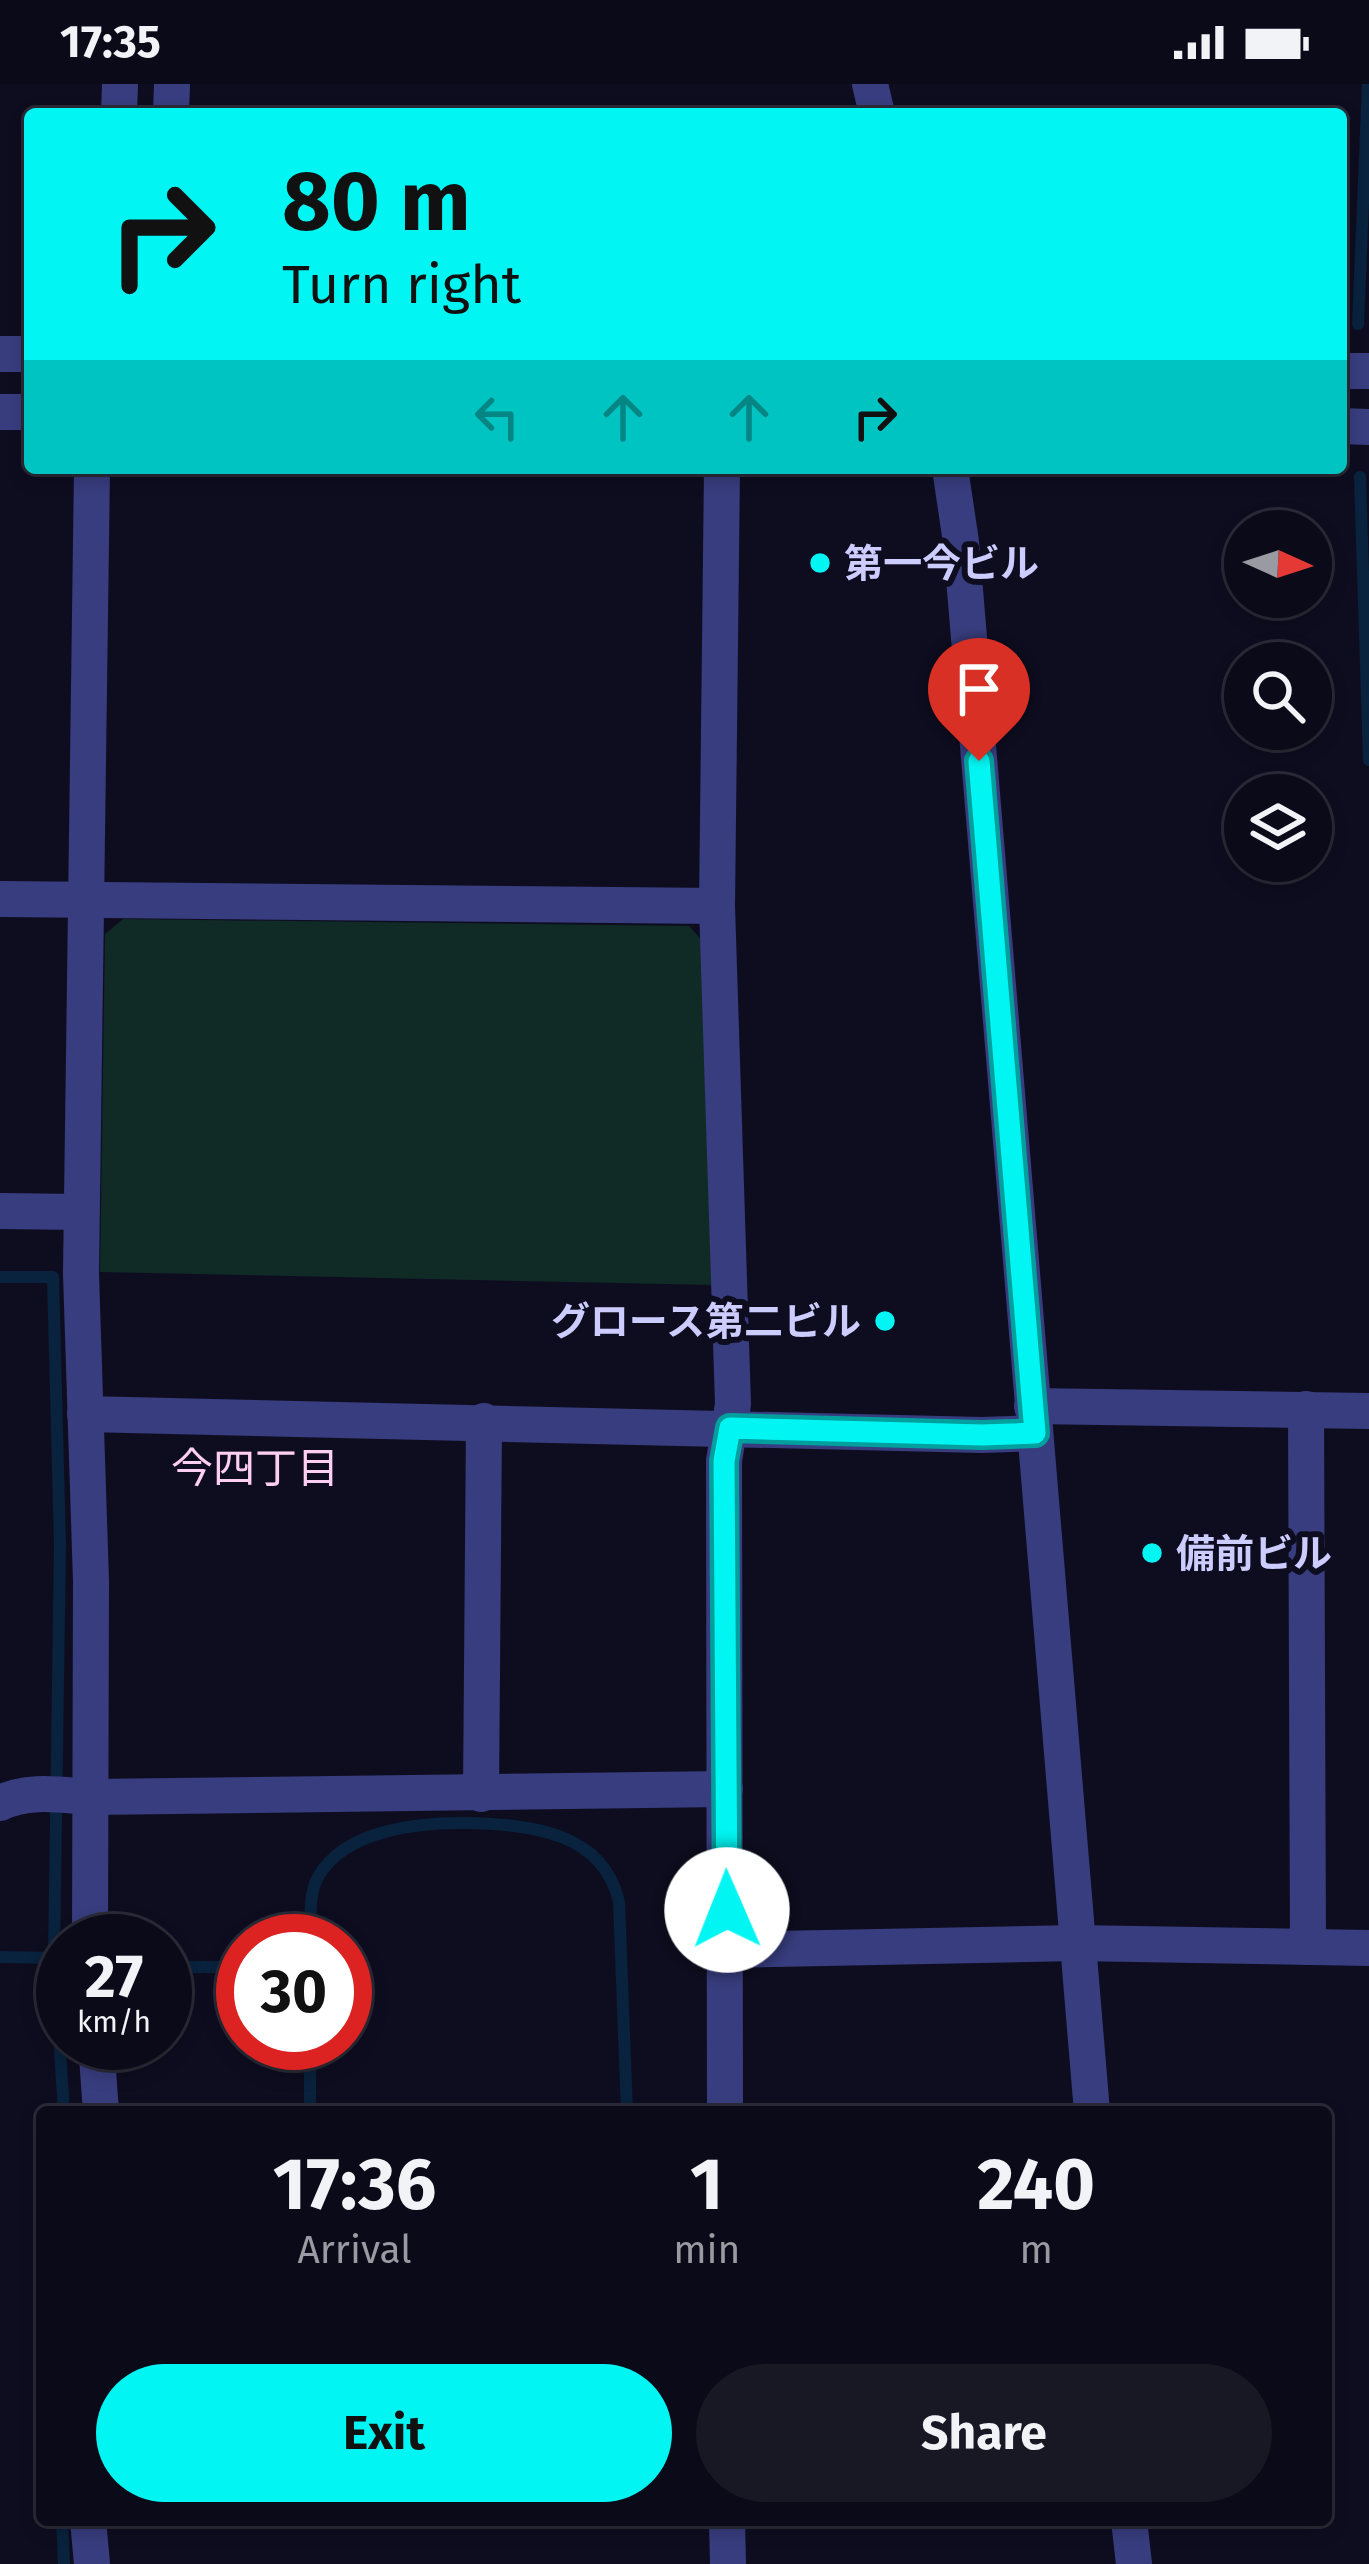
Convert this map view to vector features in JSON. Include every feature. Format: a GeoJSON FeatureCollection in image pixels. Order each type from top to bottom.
{"type":"FeatureCollection","features":[{"type":"Feature","properties":{"kind":"street"},"geometry":{"type":"LineString","coordinates":[[86,1914],[69,1795],[92,1581],[81,1212],[92,474]]}},
{"type":"Feature","properties":{"kind":"street"},"geometry":{"type":"LineString","coordinates":[[722,474],[718,906],[732,1277],[730,1428],[724,1461],[725,2106]]}},
{"type":"Feature","properties":{"kind":"street"},"geometry":{"type":"LineString","coordinates":[[951,474],[961,542],[1091,2106]]}},
{"type":"Feature","properties":{"kind":"street"},"geometry":{"type":"LineString","coordinates":[[0,899],[718,906]]}},
{"type":"Feature","properties":{"kind":"street"},"geometry":{"type":"LineString","coordinates":[[0,1211],[81,1212]]}},
{"type":"Feature","properties":{"kind":"street"},"geometry":{"type":"LineString","coordinates":[[1306,1408],[1308,1947]]}},
{"type":"Feature","properties":{"kind":"street"},"geometry":{"type":"LineString","coordinates":[[85,1414],[982,1435],[1033,1419],[1306,1408],[1369,1411]]}},
{"type":"Feature","properties":{"kind":"street"},"geometry":{"type":"LineString","coordinates":[[481,1794],[484,1421]]}},
{"type":"Feature","properties":{"kind":"street"},"geometry":{"type":"LineString","coordinates":[[0,1803],[16,1796],[725,1789]]}},
{"type":"Feature","properties":{"kind":"street"},"geometry":{"type":"LineString","coordinates":[[727,1950],[1075,1943],[1369,1948]]}},
{"type":"Feature","properties":{"kind":"street"},"geometry":{"type":"LineString","coordinates":[[98,2070],[100,2106]]}},
{"type":"Feature","properties":{"kind":"street"},"geometry":{"type":"LineString","coordinates":[[89,2526],[92,2564]]}},
{"type":"Feature","properties":{"kind":"street"},"geometry":{"type":"LineString","coordinates":[[727,2526],[728,2564]]}},
{"type":"Feature","properties":{"kind":"street"},"geometry":{"type":"LineString","coordinates":[[1130,2526],[1134,2564]]}},
{"type":"Feature","properties":{"kind":"green space"},"geometry":{"type":"Polygon","coordinates":[[[123,919],[689,926],[706,945],[712,1285],[100,1272],[105,934],[123,919]]]}},
{"type":"Feature","properties":{"kind":"waterway"},"geometry":{"type":"LineString","coordinates":[[1358,324],[1368,84]]}},
{"type":"Feature","properties":{"kind":"waterway"},"geometry":{"type":"LineString","coordinates":[[1360,477],[1369,760]]}},
{"type":"Feature","properties":{"kind":"waterway"},"geometry":{"type":"LineString","coordinates":[[0,1277],[53,1277],[60,1544],[54,1958],[64,2106]]}},
{"type":"Feature","properties":{"kind":"waterway"},"geometry":{"type":"LineString","coordinates":[[311,1914],[315,1884],[330,1861],[346,1848],[386,1832],[429,1824],[516,1826],[580,1846],[610,1878],[619,1902],[627,2106]]}},
{"type":"Feature","properties":{"kind":"waterway"},"geometry":{"type":"LineString","coordinates":[[0,1957],[36,1958]]}},
{"type":"Feature","properties":{"kind":"waterway"},"geometry":{"type":"LineString","coordinates":[[192,1967],[216,1967]]}},
{"type":"Feature","properties":{"kind":"waterway"},"geometry":{"type":"LineString","coordinates":[[310,2070],[310,2106]]}},
{"type":"Feature","properties":{"kind":"waterway"},"geometry":{"type":"LineString","coordinates":[[62,2526],[64,2564]]}},
{"type":"Feature","properties":{"kind":"place","name":"第一今ビル"},"geometry":{"type":"Point","coordinates":[820,563]}},
{"type":"Feature","properties":{"kind":"place","name":"グロース第二ビル"},"geometry":{"type":"Point","coordinates":[885,1321]}},
{"type":"Feature","properties":{"kind":"place","name":"備前ビル"},"geometry":{"type":"Point","coordinates":[1152,1553]}},
{"type":"Feature","properties":{"kind":"district","name":"今四丁目"},"geometry":{"type":"Point","coordinates":[255,1468]}},
{"type":"Feature","properties":{"kind":"route"},"geometry":{"type":"LineString","coordinates":[[727,1910],[724,1461],[730,1428],[1035,1433],[979,761]]}}]}
